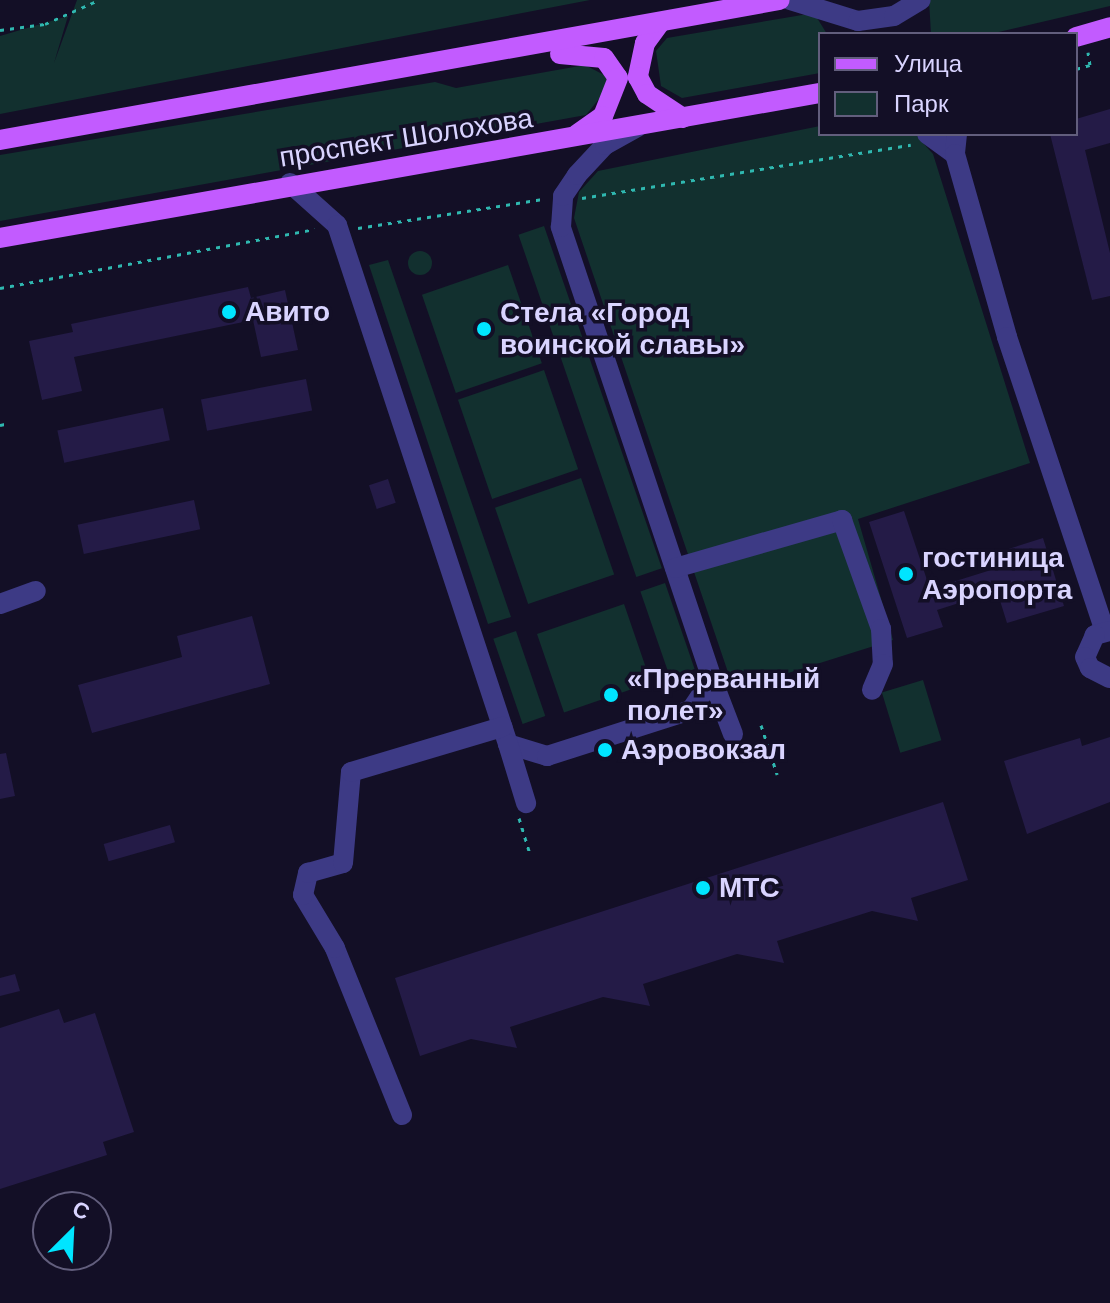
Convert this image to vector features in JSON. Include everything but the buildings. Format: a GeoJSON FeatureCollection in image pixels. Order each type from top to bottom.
{"type":"FeatureCollection","features":[{"type":"Feature","properties":{"kind":"main road"},"geometry":{"type":"LineString","coordinates":[[0,140],[780,0]]}},
{"type":"Feature","properties":{"kind":"main road"},"geometry":{"type":"LineString","coordinates":[[659,24],[645,43],[638,77],[647,94],[683,118]]}},
{"type":"Feature","properties":{"kind":"main road"},"geometry":{"type":"LineString","coordinates":[[1078,36],[1110,27]]}},
{"type":"Feature","properties":{"kind":"main road"},"geometry":{"type":"LineString","coordinates":[[502,52],[521,58],[579,50],[604,58],[618,78],[617,96],[603,116],[570,139]]}},
{"type":"Feature","properties":{"kind":"main road","name":"проспект Шолохова"},"geometry":{"type":"LineString","coordinates":[[0,238],[290,183],[570,139],[818,92]]}},
{"type":"Feature","properties":{"kind":"street"},"geometry":{"type":"LineString","coordinates":[[790,0],[858,21],[894,16],[921,0]]}},
{"type":"Feature","properties":{"kind":"street"},"geometry":{"type":"LineString","coordinates":[[637,126],[605,145],[561,201],[561,227],[733,734]]}},
{"type":"Feature","properties":{"kind":"street"},"geometry":{"type":"LineString","coordinates":[[931,137],[956,144],[1105,626],[1087,645],[1085,657],[1090,668],[1110,678]]}},
{"type":"Feature","properties":{"kind":"street"},"geometry":{"type":"LineString","coordinates":[[290,183],[337,225],[505,736],[521,805]]}},
{"type":"Feature","properties":{"kind":"street"},"geometry":{"type":"LineString","coordinates":[[675,568],[842,520],[881,629],[883,664],[872,690]]}},
{"type":"Feature","properties":{"kind":"street"},"geometry":{"type":"LineString","coordinates":[[0,604],[36,591]]}},
{"type":"Feature","properties":{"kind":"street"},"geometry":{"type":"LineString","coordinates":[[402,1115],[335,948],[303,895],[308,873],[343,863],[351,772],[505,736],[532,756],[560,752],[691,710],[712,679]]}},
{"type":"Feature","properties":{"kind":"path"},"geometry":{"type":"LineString","coordinates":[[0,30],[45,24],[99,0]]}},
{"type":"Feature","properties":{"kind":"path"},"geometry":{"type":"LineString","coordinates":[[1078,68],[1090,65]]}},
{"type":"Feature","properties":{"kind":"path"},"geometry":{"type":"LineString","coordinates":[[0,288],[337,225],[362,228],[530,197],[561,201],[931,137]]}},
{"type":"Feature","properties":{"kind":"path"},"geometry":{"type":"LineString","coordinates":[[761,725],[777,774]]}},
{"type":"Feature","properties":{"kind":"path"},"geometry":{"type":"LineString","coordinates":[[521,805],[530,854]]}},
{"type":"Feature","properties":{"kind":"green space"},"geometry":{"type":"Polygon","coordinates":[[[77,0],[590,0],[0,114],[0,36],[68,16],[54,63],[77,0]]]}},
{"type":"Feature","properties":{"kind":"green space"},"geometry":{"type":"Polygon","coordinates":[[[929,0],[1110,0],[1110,6],[999,32],[931,32],[929,0]]]}},
{"type":"Feature","properties":{"kind":"green space"},"geometry":{"type":"Polygon","coordinates":[[[814,13],[826,32],[818,32],[818,73],[682,98],[661,86],[656,51],[667,38],[814,13]]]}},
{"type":"Feature","properties":{"kind":"green space"},"geometry":{"type":"Polygon","coordinates":[[[585,65],[606,76],[607,89],[586,115],[0,221],[0,155],[435,82],[456,88],[585,65]]]}},
{"type":"Feature","properties":{"kind":"green space"},"geometry":{"type":"Polygon","coordinates":[[[818,126],[818,136],[917,136],[933,154],[1030,463],[858,519],[893,640],[734,690],[574,218],[579,192],[598,171],[818,126]]]}},
{"type":"Feature","properties":{"kind":"green space"},"geometry":{"type":"Polygon","coordinates":[[[544,226],[662,568],[636,577],[518,235],[544,226]]]}},
{"type":"Feature","properties":{"kind":"green space"},"geometry":{"type":"Polygon","coordinates":[[[420,251],[431,258],[432,263],[425,274],[420,275],[409,268],[408,263],[415,252],[420,251]]]}},
{"type":"Feature","properties":{"kind":"green space"},"geometry":{"type":"Polygon","coordinates":[[[388,260],[511,617],[488,624],[369,265],[388,260]]]}},
{"type":"Feature","properties":{"kind":"green space"},"geometry":{"type":"Polygon","coordinates":[[[508,265],[542,363],[456,393],[422,295],[508,265]]]}},
{"type":"Feature","properties":{"kind":"green space"},"geometry":{"type":"Polygon","coordinates":[[[544,370],[578,469],[492,499],[458,400],[544,370]]]}},
{"type":"Feature","properties":{"kind":"green space"},"geometry":{"type":"Polygon","coordinates":[[[581,478],[614,574],[528,604],[495,508],[581,478]]]}},
{"type":"Feature","properties":{"kind":"green space"},"geometry":{"type":"Polygon","coordinates":[[[665,583],[695,669],[670,678],[640,591],[665,583]]]}},
{"type":"Feature","properties":{"kind":"green space"},"geometry":{"type":"Polygon","coordinates":[[[624,604],[651,682],[564,712],[537,634],[624,604]]]}},
{"type":"Feature","properties":{"kind":"green space"},"geometry":{"type":"Polygon","coordinates":[[[516,631],[545,716],[523,724],[493,639],[516,631]]]}},
{"type":"Feature","properties":{"kind":"green space"},"geometry":{"type":"Polygon","coordinates":[[[923,680],[941,740],[900,753],[882,693],[923,680]]]}},
{"type":"Feature","properties":{"kind":"place","name":"Авито"},"geometry":{"type":"Point","coordinates":[229,312]}},
{"type":"Feature","properties":{"kind":"place","name":"Стела «Город воинской славы»"},"geometry":{"type":"Point","coordinates":[484,329]}},
{"type":"Feature","properties":{"kind":"place","name":"гостиница Аэропорта"},"geometry":{"type":"Point","coordinates":[906,574]}},
{"type":"Feature","properties":{"kind":"place","name":"«Пpepвaнный пoлeт»"},"geometry":{"type":"Point","coordinates":[611,695]}},
{"type":"Feature","properties":{"kind":"place","name":"Аэровокзал"},"geometry":{"type":"Point","coordinates":[605,750]}},
{"type":"Feature","properties":{"kind":"place","name":"МТС"},"geometry":{"type":"Point","coordinates":[703,888]}}]}
